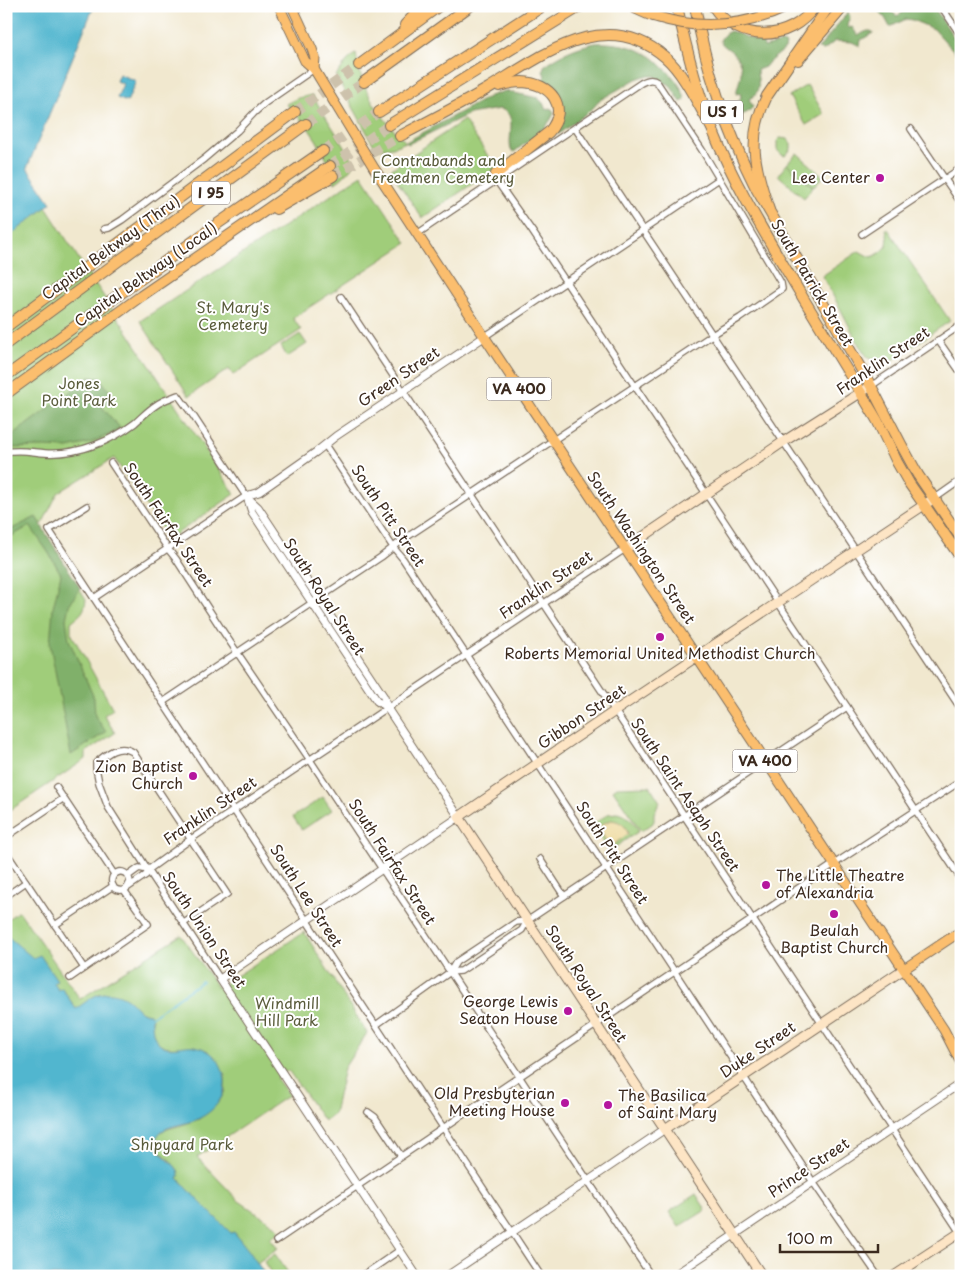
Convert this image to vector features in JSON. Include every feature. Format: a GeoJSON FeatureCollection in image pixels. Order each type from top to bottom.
{"type":"FeatureCollection","features":[{"type":"Feature","properties":{"kind":"highway"},"geometry":{"type":"LineString","coordinates":[[424,6],[359,65],[439,6]]}},
{"type":"Feature","properties":{"kind":"highway"},"geometry":{"type":"LineString","coordinates":[[364,82],[469,6]]}},
{"type":"Feature","properties":{"kind":"highway"},"geometry":{"type":"LineString","coordinates":[[379,112],[543,6]]}},
{"type":"Feature","properties":{"kind":"highway"},"geometry":{"type":"LineString","coordinates":[[389,125],[581,6]]}},
{"type":"Feature","properties":{"kind":"highway"},"geometry":{"type":"LineString","coordinates":[[631,6],[655,17],[670,21],[686,24],[715,25],[747,22],[789,6]]}},
{"type":"Feature","properties":{"kind":"highway","name":"South Patrick Street"},"geometry":{"type":"LineString","coordinates":[[677,6],[692,66],[713,130],[732,174],[762,230],[861,393],[897,462],[961,558]]}},
{"type":"Feature","properties":{"kind":"highway","name":"South Patrick Street"},"geometry":{"type":"LineString","coordinates":[[695,6],[705,56],[722,111],[746,168],[871,386],[918,475],[961,538]]}},
{"type":"Feature","properties":{"kind":"highway"},"geometry":{"type":"LineString","coordinates":[[713,6],[720,16],[730,24],[747,32],[771,34],[792,27],[808,15],[815,6]]}},
{"type":"Feature","properties":{"kind":"highway"},"geometry":{"type":"LineString","coordinates":[[769,210],[755,162],[755,132],[762,106],[829,6]]}},
{"type":"Feature","properties":{"kind":"highway"},"geometry":{"type":"LineString","coordinates":[[774,86],[818,38],[844,6]]}},
{"type":"Feature","properties":{"kind":"highway"},"geometry":{"type":"LineString","coordinates":[[400,136],[568,43],[593,36],[610,35],[633,39],[653,48],[667,58],[674,65],[713,130]]}},
{"type":"Feature","properties":{"kind":"highway"},"geometry":{"type":"LineString","coordinates":[[481,92],[507,84],[531,83],[546,89],[558,105],[554,126],[496,174],[496,180]]}},
{"type":"Feature","properties":{"kind":"highway","name":"I 95"},"geometry":{"type":"LineString","coordinates":[[6,327],[295,112]]}},
{"type":"Feature","properties":{"kind":"highway","name":"Capital Beltway (Thru)"},"geometry":{"type":"LineString","coordinates":[[6,344],[306,124]]}},
{"type":"Feature","properties":{"kind":"highway","name":"I 95"},"geometry":{"type":"LineString","coordinates":[[6,376],[213,227],[323,151]]}},
{"type":"Feature","properties":{"kind":"highway","name":"Capital Beltway (Local)"},"geometry":{"type":"LineString","coordinates":[[6,394],[141,296],[330,166]]}},
{"type":"Feature","properties":{"kind":"highway"},"geometry":{"type":"LineString","coordinates":[[217,243],[333,176]]}},
{"type":"Feature","properties":{"kind":"main road","name":"South Washington Street"},"geometry":{"type":"LineString","coordinates":[[279,6],[305,61],[314,69],[370,161],[484,337],[904,969],[949,1039],[961,1063]]}},
{"type":"Feature","properties":{"kind":"main road","name":"South Washington Street"},"geometry":{"type":"LineString","coordinates":[[292,6],[312,49],[315,58],[314,69]]}},
{"type":"Feature","properties":{"kind":"main road","name":"Franklin Street"},"geometry":{"type":"LineString","coordinates":[[625,549],[783,442],[871,386]]}},
{"type":"Feature","properties":{"kind":"main road","name":"Gibbon Street"},"geometry":{"type":"LineString","coordinates":[[459,817],[934,498]]}},
{"type":"Feature","properties":{"kind":"main road","name":"South Royal Street"},"geometry":{"type":"LineString","coordinates":[[459,817],[762,1276]]}},
{"type":"Feature","properties":{"kind":"main road","name":"Duke Street"},"geometry":{"type":"LineString","coordinates":[[665,1129],[961,931]]}},
{"type":"Feature","properties":{"kind":"main road","name":"South Washington Street"},"geometry":{"type":"LineString","coordinates":[[949,1039],[961,1050]]}},
{"type":"Feature","properties":{"kind":"main road"},"geometry":{"type":"LineString","coordinates":[[894,1276],[960,1233]]}},
{"type":"Feature","properties":{"kind":"street"},"geometry":{"type":"LineString","coordinates":[[941,6],[961,36]]}},
{"type":"Feature","properties":{"kind":"street"},"geometry":{"type":"LineString","coordinates":[[104,229],[114,225],[204,159],[265,104],[314,69]]}},
{"type":"Feature","properties":{"kind":"street","name":"South Patrick Street"},"geometry":{"type":"LineString","coordinates":[[575,128],[641,83],[647,80],[657,82],[702,150],[781,283],[782,289],[740,318],[712,334]]}},
{"type":"Feature","properties":{"kind":"street"},"geometry":{"type":"LineString","coordinates":[[417,234],[575,128],[961,709]]}},
{"type":"Feature","properties":{"kind":"street"},"geometry":{"type":"LineString","coordinates":[[911,129],[961,203]]}},
{"type":"Feature","properties":{"kind":"street"},"geometry":{"type":"LineString","coordinates":[[862,234],[961,168]]}},
{"type":"Feature","properties":{"kind":"street","name":"Green Street"},"geometry":{"type":"LineString","coordinates":[[94,598],[246,496],[259,492],[402,391],[719,179]]}},
{"type":"Feature","properties":{"kind":"street"},"geometry":{"type":"LineString","coordinates":[[496,180],[779,602],[961,879]]}},
{"type":"Feature","properties":{"kind":"street","name":"South Saint Asaph Street"},"geometry":{"type":"LineString","coordinates":[[341,297],[960,1233]]}},
{"type":"Feature","properties":{"kind":"street","name":"Franklin Street"},"geometry":{"type":"LineString","coordinates":[[871,386],[961,325]]}},
{"type":"Feature","properties":{"kind":"street"},"geometry":{"type":"LineString","coordinates":[[163,702],[712,334]]}},
{"type":"Feature","properties":{"kind":"street"},"geometry":{"type":"LineString","coordinates":[[938,340],[961,373]]}},
{"type":"Feature","properties":{"kind":"street","name":"South Royal Street"},"geometry":{"type":"LineString","coordinates":[[6,452],[20,450],[45,453],[64,452],[94,446],[121,433],[146,412],[163,401],[178,396],[246,496],[252,512],[377,701],[386,708],[459,817]]}},
{"type":"Feature","properties":{"kind":"street","name":"South Pitt Street"},"geometry":{"type":"LineString","coordinates":[[325,445],[467,655],[674,971],[878,1276]]}},
{"type":"Feature","properties":{"kind":"street","name":"South Fairfax Street"},"geometry":{"type":"LineString","coordinates":[[111,463],[651,1276]]}},
{"type":"Feature","properties":{"kind":"street","name":"Gibbon Street"},"geometry":{"type":"LineString","coordinates":[[934,498],[961,480]]}},
{"type":"Feature","properties":{"kind":"street","name":"South Royal Street"},"geometry":{"type":"LineString","coordinates":[[246,496],[258,507],[319,598],[384,697],[386,708]]}},
{"type":"Feature","properties":{"kind":"street","name":"South Lee Street"},"geometry":{"type":"LineString","coordinates":[[87,506],[49,530],[541,1276]]}},
{"type":"Feature","properties":{"kind":"street","name":"Franklin Street"},"geometry":{"type":"LineString","coordinates":[[126,889],[146,875],[148,870],[191,839],[625,549]]}},
{"type":"Feature","properties":{"kind":"street"},"geometry":{"type":"LineString","coordinates":[[450,972],[461,971],[522,930],[527,921],[847,706]]}},
{"type":"Feature","properties":{"kind":"street","name":"South Union Street"},"geometry":{"type":"LineString","coordinates":[[191,839],[128,748],[116,749],[96,763],[99,783],[108,807],[417,1276]]}},
{"type":"Feature","properties":{"kind":"street"},"geometry":{"type":"LineString","coordinates":[[276,1241],[674,971],[961,781]]}},
{"type":"Feature","properties":{"kind":"street"},"geometry":{"type":"LineString","coordinates":[[56,787],[114,874]]}},
{"type":"Feature","properties":{"kind":"street"},"geometry":{"type":"LineString","coordinates":[[6,837],[64,798]]}},
{"type":"Feature","properties":{"kind":"street","name":"Gibbon Street"},"geometry":{"type":"LineString","coordinates":[[220,979],[459,817]]}},
{"type":"Feature","properties":{"kind":"street"},"geometry":{"type":"LineString","coordinates":[[184,923],[226,894],[191,839]]}},
{"type":"Feature","properties":{"kind":"street"},"geometry":{"type":"LineString","coordinates":[[6,852],[84,968]]}},
{"type":"Feature","properties":{"kind":"street"},"geometry":{"type":"LineString","coordinates":[[540,859],[564,896]]}},
{"type":"Feature","properties":{"kind":"street","name":"Franklin Street"},"geometry":{"type":"LineString","coordinates":[[128,876],[139,868],[148,870]]}},
{"type":"Feature","properties":{"kind":"street"},"geometry":{"type":"LineString","coordinates":[[123,872],[128,876],[130,882],[126,889],[118,890],[113,886],[111,880],[114,874],[123,872]]}},
{"type":"Feature","properties":{"kind":"street"},"geometry":{"type":"LineString","coordinates":[[6,896],[26,882]]}},
{"type":"Feature","properties":{"kind":"street"},"geometry":{"type":"LineString","coordinates":[[55,925],[113,886]]}},
{"type":"Feature","properties":{"kind":"street"},"geometry":{"type":"LineString","coordinates":[[70,978],[148,924],[126,889]]}},
{"type":"Feature","properties":{"kind":"street"},"geometry":{"type":"LineString","coordinates":[[376,1025],[450,972],[456,962],[516,922],[527,921]]}},
{"type":"Feature","properties":{"kind":"street","name":"Prince Street"},"geometry":{"type":"LineString","coordinates":[[673,1276],[961,1083]]}},
{"type":"Feature","properties":{"kind":"street"},"geometry":{"type":"LineString","coordinates":[[368,1112],[376,1117],[401,1156]]}},
{"type":"Feature","properties":{"kind":"street","name":"Duke Street"},"geometry":{"type":"LineString","coordinates":[[447,1276],[665,1129]]}},
{"type":"Feature","properties":{"kind":"street"},"geometry":{"type":"LineString","coordinates":[[362,1276],[400,1250]]}},
{"type":"Feature","properties":{"kind":"green space"},"geometry":{"type":"Polygon","coordinates":[[[874,6],[886,6],[897,16],[913,6],[933,6],[961,48],[961,59],[934,29],[906,19],[890,27],[874,6]]]}},
{"type":"Feature","properties":{"kind":"green space"},"geometry":{"type":"Polygon","coordinates":[[[848,12],[850,17],[847,25],[849,28],[852,27],[858,36],[867,31],[873,33],[861,40],[860,46],[852,42],[835,41],[824,50],[818,49],[848,12]]]}},
{"type":"Feature","properties":{"kind":"green space"},"geometry":{"type":"Polygon","coordinates":[[[731,31],[752,39],[762,40],[764,47],[781,43],[786,44],[785,49],[765,67],[757,70],[758,90],[749,99],[753,107],[748,112],[735,118],[734,114],[739,108],[737,103],[741,97],[740,93],[736,94],[741,67],[737,57],[720,41],[724,35],[731,31]]]}},
{"type":"Feature","properties":{"kind":"green space"},"geometry":{"type":"Polygon","coordinates":[[[595,43],[610,43],[646,53],[677,82],[685,100],[681,102],[669,84],[655,76],[645,76],[636,79],[600,100],[592,109],[557,135],[562,114],[543,81],[545,76],[544,66],[568,52],[595,43]]]}},
{"type":"Feature","properties":{"kind":"green space"},"geometry":{"type":"Polygon","coordinates":[[[356,53],[362,78],[373,102],[388,123],[406,142],[393,147],[376,149],[336,76],[346,62],[356,53]]]}},
{"type":"Feature","properties":{"kind":"green space"},"geometry":{"type":"Polygon","coordinates":[[[807,85],[824,114],[806,125],[789,96],[807,85]]]}},
{"type":"Feature","properties":{"kind":"green space"},"geometry":{"type":"Polygon","coordinates":[[[505,91],[538,98],[546,110],[548,108],[552,109],[554,113],[547,125],[537,135],[514,152],[511,150],[510,145],[511,120],[505,111],[499,109],[469,114],[408,144],[406,142],[490,96],[505,91]]]}},
{"type":"Feature","properties":{"kind":"green space"},"geometry":{"type":"Polygon","coordinates":[[[312,95],[355,163],[335,183],[327,160],[310,130],[286,104],[298,98],[312,95]]]}},
{"type":"Feature","properties":{"kind":"green space","name":"Contrabands and Freedmen Cemetery"},"geometry":{"type":"Polygon","coordinates":[[[464,120],[496,168],[422,218],[390,170],[464,120]]]}},
{"type":"Feature","properties":{"kind":"green space"},"geometry":{"type":"Polygon","coordinates":[[[780,138],[788,139],[791,144],[791,149],[785,156],[777,150],[777,141],[780,138]]]}},
{"type":"Feature","properties":{"kind":"green space"},"geometry":{"type":"Polygon","coordinates":[[[797,153],[823,176],[814,187],[787,164],[797,153]]]}},
{"type":"Feature","properties":{"kind":"green space"},"geometry":{"type":"Polygon","coordinates":[[[787,164],[813,187],[804,198],[778,175],[787,164]]]}},
{"type":"Feature","properties":{"kind":"green space","name":"St. Mary's Cemetery"},"geometry":{"type":"Polygon","coordinates":[[[362,175],[407,243],[293,318],[301,330],[233,375],[229,369],[189,396],[140,321],[362,175]]]}},
{"type":"Feature","properties":{"kind":"green space","name":"Jones Point Park"},"geometry":{"type":"Polygon","coordinates":[[[46,207],[235,494],[169,539],[114,458],[58,493],[40,528],[86,599],[82,612],[71,622],[71,633],[113,709],[104,715],[115,733],[86,752],[86,759],[6,813],[6,239],[46,207]]]}},
{"type":"Feature","properties":{"kind":"green space"},"geometry":{"type":"Polygon","coordinates":[[[886,229],[888,229],[950,321],[888,363],[868,358],[822,276],[859,251],[872,257],[881,252],[886,246],[888,239],[886,229]]]}},
{"type":"Feature","properties":{"kind":"green space"},"geometry":{"type":"Polygon","coordinates":[[[300,334],[307,344],[287,357],[281,346],[300,334]]]}},
{"type":"Feature","properties":{"kind":"green space"},"geometry":{"type":"Polygon","coordinates":[[[90,377],[100,378],[114,398],[102,407],[120,428],[90,443],[68,448],[8,448],[6,446],[6,440],[90,377]]]}},
{"type":"Feature","properties":{"kind":"green space"},"geometry":{"type":"Polygon","coordinates":[[[36,517],[80,588],[69,605],[66,619],[69,640],[94,698],[95,716],[106,732],[71,755],[50,644],[53,608],[61,574],[30,526],[6,539],[6,532],[36,517]]]}},
{"type":"Feature","properties":{"kind":"green space"},"geometry":{"type":"Polygon","coordinates":[[[650,786],[660,802],[654,813],[654,821],[641,831],[613,790],[617,787],[650,786]]]}},
{"type":"Feature","properties":{"kind":"green space"},"geometry":{"type":"Polygon","coordinates":[[[323,797],[332,810],[302,830],[293,817],[323,797]]]}},
{"type":"Feature","properties":{"kind":"green space"},"geometry":{"type":"Polygon","coordinates":[[[617,813],[630,819],[639,831],[609,851],[592,825],[608,814],[617,813]]]}},
{"type":"Feature","properties":{"kind":"green space","name":"Windmill Hill Park"},"geometry":{"type":"Polygon","coordinates":[[[19,911],[80,999],[181,935],[218,988],[304,932],[367,1033],[344,1068],[334,1114],[324,1121],[288,1070],[276,1078],[289,1095],[197,1157],[239,1201],[276,1226],[280,1231],[270,1238],[278,1248],[257,1263],[234,1232],[231,1233],[178,1178],[177,1169],[156,1148],[157,1135],[164,1130],[199,1119],[219,1102],[225,1091],[225,1074],[195,1046],[171,1047],[160,1044],[153,1034],[150,1014],[141,1012],[131,1002],[108,993],[98,994],[76,1009],[62,988],[58,990],[54,983],[57,981],[6,935],[6,920],[19,911]]]}},
{"type":"Feature","properties":{"kind":"green space"},"geometry":{"type":"Polygon","coordinates":[[[696,1194],[706,1210],[679,1227],[669,1212],[696,1194]]]}},
{"type":"Feature","properties":{"kind":"green space"},"geometry":{"type":"Polygon","coordinates":[[[275,1254],[289,1274],[288,1276],[273,1276],[264,1262],[275,1254]]]}},
{"type":"Feature","properties":{"kind":"sand"},"geometry":{"type":"Polygon","coordinates":[[[611,820],[622,824],[628,834],[613,845],[608,845],[599,828],[602,824],[611,820]]]}},
{"type":"Feature","properties":{"kind":"water"},"geometry":{"type":"Polygon","coordinates":[[[6,6],[94,6],[27,168],[51,203],[6,239],[6,6]]]}},
{"type":"Feature","properties":{"kind":"water"},"geometry":{"type":"Polygon","coordinates":[[[119,74],[136,81],[127,102],[117,98],[123,84],[116,81],[119,74]]]}},
{"type":"Feature","properties":{"kind":"water"},"geometry":{"type":"Polygon","coordinates":[[[6,935],[33,958],[40,955],[57,980],[54,983],[58,990],[62,988],[76,1009],[100,994],[112,993],[120,995],[141,1011],[150,1014],[154,1036],[162,1045],[171,1048],[199,1047],[211,1053],[217,1059],[224,1074],[225,1082],[222,1097],[217,1104],[212,1110],[198,1119],[162,1131],[157,1137],[155,1144],[158,1150],[177,1169],[178,1178],[231,1233],[234,1232],[266,1276],[6,1276],[6,935]]]}},
{"type":"Feature","properties":{"kind":"waterway"},"geometry":{"type":"LineString","coordinates":[[151,1017],[202,981]]}},
{"type":"Feature","properties":{"kind":"tunnel"},"geometry":{"type":"LineString","coordinates":[[295,112],[359,65]]}},
{"type":"Feature","properties":{"kind":"tunnel"},"geometry":{"type":"LineString","coordinates":[[306,124],[364,82]]}},
{"type":"Feature","properties":{"kind":"tunnel"},"geometry":{"type":"LineString","coordinates":[[323,151],[379,112]]}},
{"type":"Feature","properties":{"kind":"tunnel"},"geometry":{"type":"LineString","coordinates":[[330,166],[389,125]]}},
{"type":"Feature","properties":{"kind":"tunnel"},"geometry":{"type":"LineString","coordinates":[[333,176],[400,136]]}},
{"type":"Feature","properties":{"kind":"place","name":"Lee Center"},"geometry":{"type":"Point","coordinates":[880,178]}},
{"type":"Feature","properties":{"kind":"place","name":"Roberts Memorial United Methodist Church"},"geometry":{"type":"Point","coordinates":[660,637]}},
{"type":"Feature","properties":{"kind":"place","name":"Zion Baptist Church"},"geometry":{"type":"Point","coordinates":[193,776]}},
{"type":"Feature","properties":{"kind":"place","name":"The Little Theatre of Alexandria"},"geometry":{"type":"Point","coordinates":[766,885]}},
{"type":"Feature","properties":{"kind":"place","name":"Beulah Baptist Church"},"geometry":{"type":"Point","coordinates":[834,914]}},
{"type":"Feature","properties":{"kind":"place","name":"George Lewis Seaton House"},"geometry":{"type":"Point","coordinates":[568,1011]}},
{"type":"Feature","properties":{"kind":"place","name":"Old Presbyterian Meeting House"},"geometry":{"type":"Point","coordinates":[565,1103]}},
{"type":"Feature","properties":{"kind":"place","name":"The Basilica of Saint Mary"},"geometry":{"type":"Point","coordinates":[608,1105]}},
{"type":"Feature","properties":{"kind":"park label","name":"Shipyard Park"},"geometry":{"type":"Point","coordinates":[182,1145]}}]}
